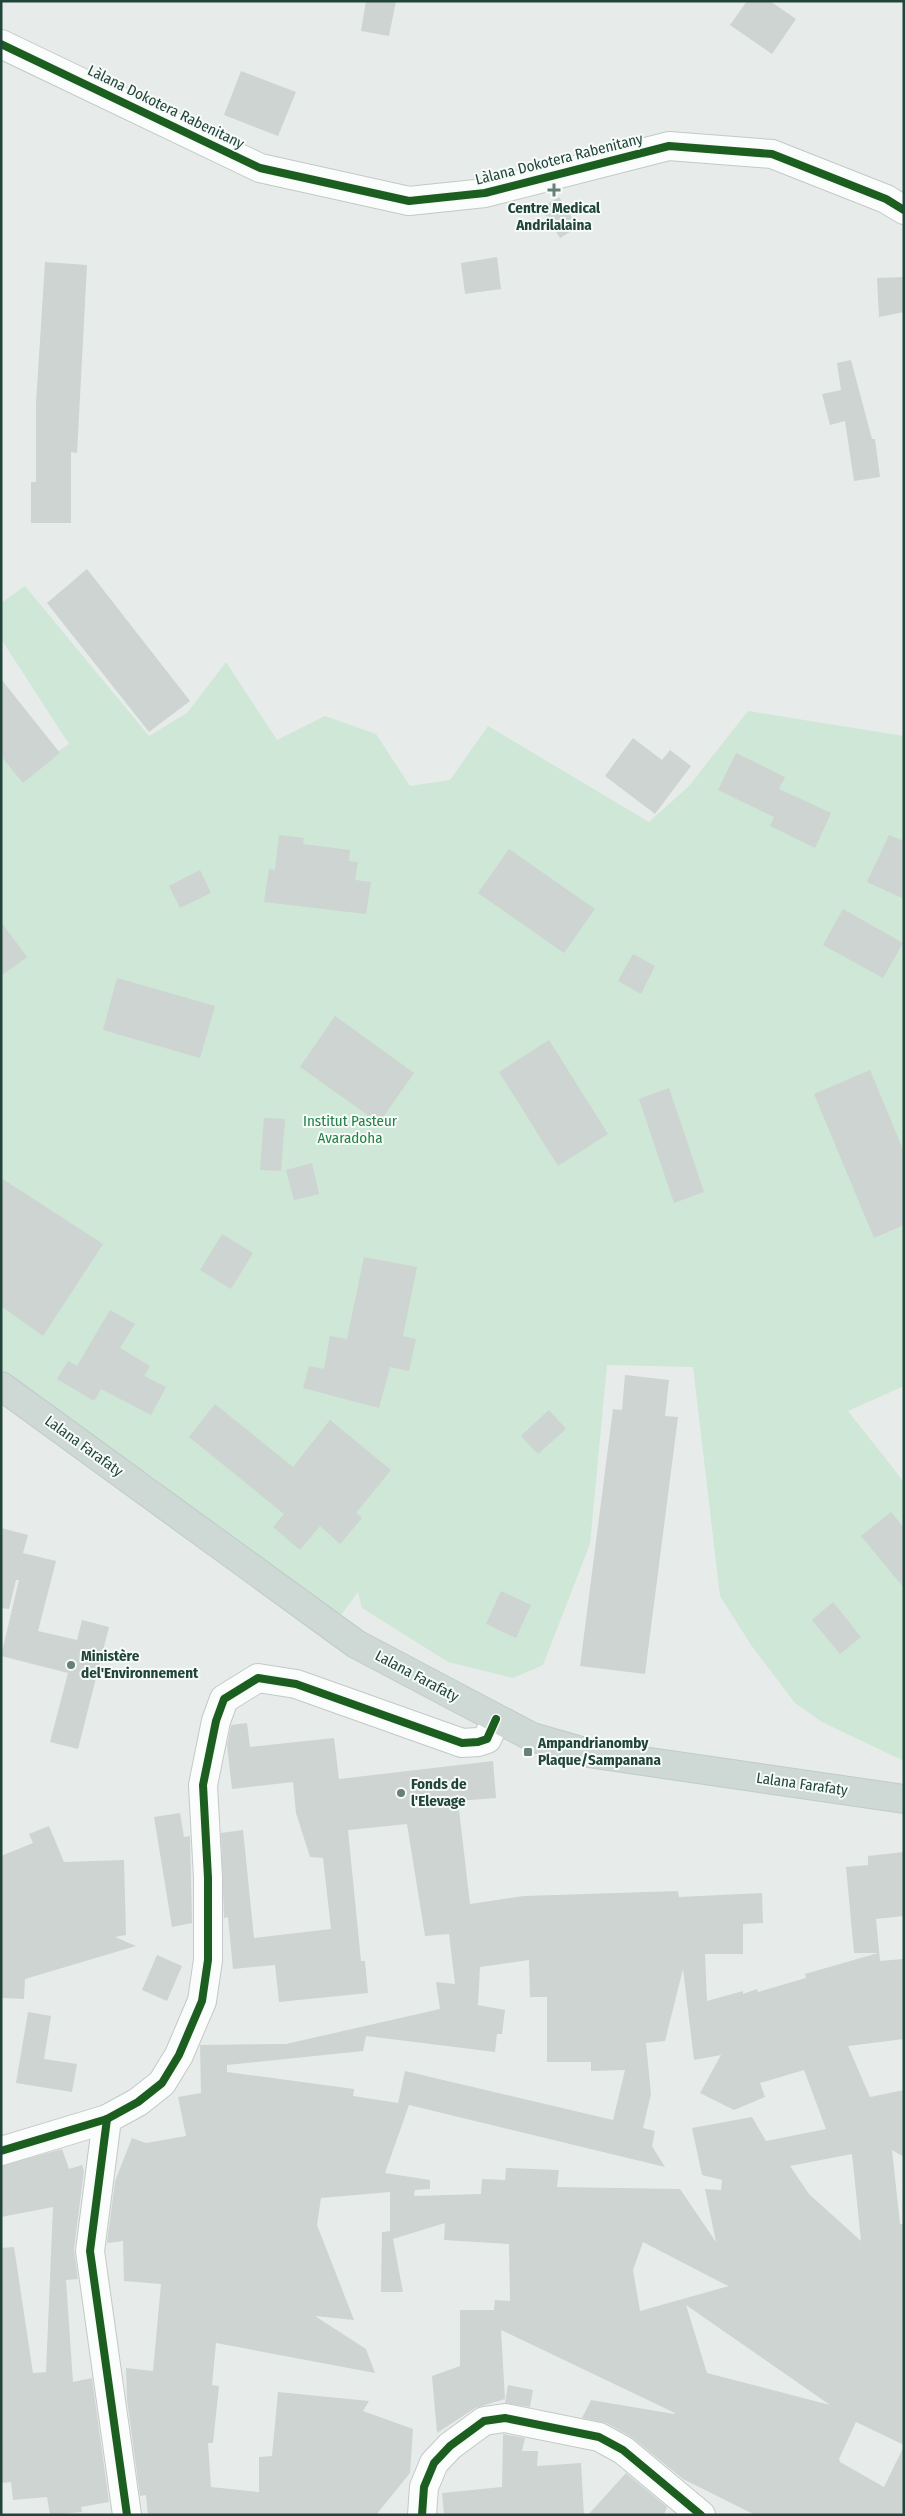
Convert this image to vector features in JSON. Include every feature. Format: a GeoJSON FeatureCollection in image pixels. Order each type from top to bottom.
{"type":"FeatureCollection","features":[{"type":"Feature","properties":{"kind":"main road","name":"Lalana Farafaty"},"geometry":{"type":"LineString","coordinates":[[1,1386],[356,1644],[532,1737],[588,1753],[904,1799]]}},
{"type":"Feature","properties":{"kind":"street","name":"Làlana Dokotera Rabenitany"},"geometry":{"type":"LineString","coordinates":[[1,44],[260,168],[409,200],[485,193],[669,146],[772,154],[886,200],[904,210]]}},
{"type":"Feature","properties":{"kind":"street"},"geometry":{"type":"LineString","coordinates":[[1,2151],[107,2119],[138,2102],[162,2084],[188,2036],[202,2001],[208,1960],[208,1878],[203,1786],[216,1721],[224,1699],[258,1678],[296,1684],[462,1743],[478,1742],[486,1739],[496,1719]]}},
{"type":"Feature","properties":{"kind":"street"},"geometry":{"type":"LineString","coordinates":[[107,2119],[90,2252],[127,2515]]}},
{"type":"Feature","properties":{"kind":"street"},"geometry":{"type":"LineString","coordinates":[[422,2515],[424,2487],[434,2464],[450,2446],[484,2422],[505,2418],[598,2437],[623,2450],[701,2515]]}},
{"type":"Feature","properties":{"kind":"green space","name":"Institut Pasteur Avaradoha"},"geometry":{"type":"Polygon","coordinates":[[[25,586],[149,736],[187,713],[226,662],[277,740],[325,716],[376,734],[410,786],[450,780],[488,726],[649,822],[689,786],[748,711],[904,736],[904,1386],[848,1411],[904,1482],[904,1761],[822,1722],[795,1703],[751,1645],[720,1596],[693,1367],[607,1365],[590,1544],[543,1665],[513,1678],[448,1662],[362,1608],[358,1592],[336,1622],[154,1478],[1,1379],[1,735],[29,772],[69,744],[1,639],[1,603],[25,586]]]}},
{"type":"Feature","properties":{"kind":"building"},"geometry":{"type":"Polygon","coordinates":[[[366,1],[396,1],[389,36],[361,31],[366,1]]]}},
{"type":"Feature","properties":{"kind":"building"},"geometry":{"type":"Polygon","coordinates":[[[747,1],[770,1],[796,19],[772,54],[730,25],[747,1]]]}},
{"type":"Feature","properties":{"kind":"building"},"geometry":{"type":"Polygon","coordinates":[[[241,71],[296,92],[278,136],[224,115],[241,71]]]}},
{"type":"Feature","properties":{"kind":"building"},"geometry":{"type":"Polygon","coordinates":[[[559,197],[578,227],[560,238],[541,208],[559,197]]]}},
{"type":"Feature","properties":{"kind":"building"},"geometry":{"type":"Polygon","coordinates":[[[497,257],[501,289],[465,294],[461,263],[497,257]]]}},
{"type":"Feature","properties":{"kind":"building"},"geometry":{"type":"Polygon","coordinates":[[[45,262],[87,265],[77,453],[71,452],[71,523],[31,523],[31,482],[36,482],[36,403],[45,262]]]}},
{"type":"Feature","properties":{"kind":"building"},"geometry":{"type":"Polygon","coordinates":[[[904,277],[904,312],[879,317],[877,278],[904,277]]]}},
{"type":"Feature","properties":{"kind":"building"},"geometry":{"type":"Polygon","coordinates":[[[851,360],[872,439],[875,439],[880,477],[854,481],[845,421],[830,425],[822,394],[841,390],[837,363],[851,360]]]}},
{"type":"Feature","properties":{"kind":"building"},"geometry":{"type":"Polygon","coordinates":[[[87,569],[190,701],[149,732],[47,603],[87,569]]]}},
{"type":"Feature","properties":{"kind":"building"},"geometry":{"type":"Polygon","coordinates":[[[1,679],[60,753],[23,783],[1,756],[1,679]]]}},
{"type":"Feature","properties":{"kind":"building"},"geometry":{"type":"Polygon","coordinates":[[[633,738],[662,760],[670,750],[691,766],[655,814],[605,776],[633,738]]]}},
{"type":"Feature","properties":{"kind":"building"},"geometry":{"type":"Polygon","coordinates":[[[736,753],[785,777],[779,789],[831,813],[815,848],[770,826],[774,817],[718,790],[736,753]]]}},
{"type":"Feature","properties":{"kind":"building"},"geometry":{"type":"Polygon","coordinates":[[[279,835],[304,838],[303,844],[350,850],[349,861],[358,862],[355,880],[371,882],[366,914],[264,902],[269,869],[275,870],[279,835]]]}},
{"type":"Feature","properties":{"kind":"building"},"geometry":{"type":"Polygon","coordinates":[[[889,835],[904,841],[904,899],[867,882],[889,835]]]}},
{"type":"Feature","properties":{"kind":"building"},"geometry":{"type":"Polygon","coordinates":[[[509,849],[595,909],[564,953],[478,893],[509,849]]]}},
{"type":"Feature","properties":{"kind":"building"},"geometry":{"type":"Polygon","coordinates":[[[200,870],[211,893],[180,908],[169,886],[200,870]]]}},
{"type":"Feature","properties":{"kind":"building"},"geometry":{"type":"Polygon","coordinates":[[[843,909],[903,943],[883,978],[823,945],[843,909]]]}},
{"type":"Feature","properties":{"kind":"building"},"geometry":{"type":"Polygon","coordinates":[[[1,922],[27,957],[1,976],[1,922]]]}},
{"type":"Feature","properties":{"kind":"building"},"geometry":{"type":"Polygon","coordinates":[[[633,954],[655,966],[641,994],[618,981],[633,954]]]}},
{"type":"Feature","properties":{"kind":"building"},"geometry":{"type":"Polygon","coordinates":[[[117,978],[215,1006],[200,1058],[103,1030],[117,978]]]}},
{"type":"Feature","properties":{"kind":"building"},"geometry":{"type":"Polygon","coordinates":[[[335,1016],[414,1073],[379,1123],[300,1067],[335,1016]]]}},
{"type":"Feature","properties":{"kind":"building"},"geometry":{"type":"Polygon","coordinates":[[[549,1040],[608,1134],[558,1166],[499,1072],[549,1040]]]}},
{"type":"Feature","properties":{"kind":"building"},"geometry":{"type":"Polygon","coordinates":[[[870,1070],[904,1152],[904,1225],[874,1238],[814,1094],[870,1070]]]}},
{"type":"Feature","properties":{"kind":"building"},"geometry":{"type":"Polygon","coordinates":[[[669,1088],[704,1192],[674,1203],[639,1099],[669,1088]]]}},
{"type":"Feature","properties":{"kind":"building"},"geometry":{"type":"Polygon","coordinates":[[[264,1118],[285,1119],[281,1171],[260,1170],[264,1118]]]}},
{"type":"Feature","properties":{"kind":"building"},"geometry":{"type":"Polygon","coordinates":[[[312,1163],[319,1194],[294,1200],[286,1170],[312,1163]]]}},
{"type":"Feature","properties":{"kind":"building"},"geometry":{"type":"Polygon","coordinates":[[[1,1178],[103,1244],[43,1336],[1,1306],[1,1178]]]}},
{"type":"Feature","properties":{"kind":"building"},"geometry":{"type":"Polygon","coordinates":[[[222,1234],[253,1253],[231,1289],[200,1270],[222,1234]]]}},
{"type":"Feature","properties":{"kind":"building"},"geometry":{"type":"Polygon","coordinates":[[[364,1257],[417,1267],[403,1336],[416,1339],[409,1371],[390,1367],[379,1408],[303,1388],[309,1366],[324,1369],[330,1336],[347,1339],[364,1257]]]}},
{"type":"Feature","properties":{"kind":"building"},"geometry":{"type":"Polygon","coordinates":[[[110,1310],[135,1324],[120,1348],[150,1366],[144,1376],[166,1387],[151,1415],[101,1389],[94,1401],[57,1379],[68,1361],[77,1366],[110,1310]]]}},
{"type":"Feature","properties":{"kind":"building"},"geometry":{"type":"Polygon","coordinates":[[[625,1375],[669,1380],[665,1416],[678,1417],[645,1674],[580,1666],[613,1409],[622,1410],[625,1375]]]}},
{"type":"Feature","properties":{"kind":"building"},"geometry":{"type":"Polygon","coordinates":[[[215,1404],[293,1467],[330,1420],[391,1470],[356,1513],[362,1518],[340,1544],[320,1526],[300,1550],[273,1527],[284,1514],[189,1437],[215,1404]]]}},
{"type":"Feature","properties":{"kind":"building"},"geometry":{"type":"Polygon","coordinates":[[[549,1410],[566,1429],[538,1454],[521,1436],[549,1410]]]}},
{"type":"Feature","properties":{"kind":"building"},"geometry":{"type":"Polygon","coordinates":[[[891,1512],[904,1528],[904,1588],[861,1536],[891,1512]]]}},
{"type":"Feature","properties":{"kind":"building"},"geometry":{"type":"Polygon","coordinates":[[[1,1528],[28,1535],[23,1553],[56,1561],[38,1631],[77,1640],[82,1620],[109,1627],[78,1749],[50,1742],[68,1673],[1,1656],[19,1580],[16,1580],[9,1609],[1,1608],[1,1528]]]}},
{"type":"Feature","properties":{"kind":"building"},"geometry":{"type":"Polygon","coordinates":[[[501,1591],[531,1605],[516,1638],[486,1624],[501,1591]]]}},
{"type":"Feature","properties":{"kind":"building"},"geometry":{"type":"Polygon","coordinates":[[[833,1602],[861,1637],[840,1654],[812,1620],[833,1602]]]}},
{"type":"Feature","properties":{"kind":"building"},"geometry":{"type":"Polygon","coordinates":[[[247,1723],[250,1747],[334,1738],[339,1779],[493,1761],[496,1798],[458,1801],[470,1904],[524,1896],[678,1891],[679,1897],[762,1893],[763,1923],[743,1924],[743,1954],[705,1954],[707,2001],[743,1991],[743,1994],[757,1989],[758,1992],[806,1978],[805,1974],[878,1953],[854,1953],[846,1867],[868,1865],[868,1856],[904,1852],[904,1916],[876,1919],[880,1961],[903,1959],[904,2039],[848,2046],[870,2097],[904,2090],[904,2157],[892,2150],[900,2224],[904,2224],[904,2445],[856,2422],[839,2459],[840,2462],[884,2487],[904,2446],[904,2515],[756,2515],[747,2511],[683,2479],[630,2436],[606,2423],[582,2418],[591,2400],[675,2413],[501,2330],[505,2399],[475,2408],[437,2433],[432,2376],[460,2366],[460,2310],[494,2310],[495,2300],[510,2301],[509,2244],[444,2240],[445,2223],[393,2239],[403,2292],[381,2292],[382,2232],[390,2231],[390,2192],[321,2198],[317,2225],[354,2320],[315,2316],[366,2349],[375,2373],[216,2343],[212,2385],[219,2386],[213,2443],[208,2443],[211,2487],[259,2492],[259,2457],[272,2456],[278,2392],[369,2401],[363,2411],[413,2429],[410,2473],[376,2515],[148,2515],[146,2495],[140,2496],[127,2400],[126,2368],[153,2371],[161,2284],[124,2281],[123,2241],[107,2243],[115,2181],[132,2138],[146,2143],[186,2136],[178,2097],[201,2093],[200,2045],[286,2044],[440,2009],[436,1982],[455,1984],[449,1934],[425,1936],[407,1824],[348,1830],[361,1961],[365,1961],[368,1993],[279,2002],[275,1965],[233,1969],[228,1917],[224,1918],[221,1833],[243,1830],[254,1938],[331,1929],[323,1858],[310,1857],[296,1813],[293,1782],[232,1789],[227,1745],[231,1725],[247,1723]],[[529,1960],[480,1967],[478,2005],[505,2010],[502,2034],[497,2034],[495,2052],[366,2036],[363,2051],[227,2065],[227,2072],[354,2089],[353,2096],[398,2103],[405,2071],[613,2120],[625,2070],[591,2071],[591,2062],[547,2062],[547,1997],[530,1997],[529,1960]],[[683,1969],[665,2041],[646,2043],[651,2094],[643,2128],[655,2131],[652,2146],[665,2167],[409,2105],[385,2173],[430,2180],[430,2189],[415,2190],[414,2196],[481,2194],[482,2179],[505,2180],[506,2168],[559,2170],[557,2187],[680,2189],[716,2242],[705,2189],[721,2190],[722,2180],[702,2175],[692,2128],[752,2117],[766,2141],[826,2129],[804,2070],[760,2083],[765,2097],[734,2110],[700,2093],[721,2055],[694,2060],[683,1969]],[[852,2154],[790,2166],[809,2194],[861,2241],[852,2154]],[[643,2242],[633,2270],[640,2311],[729,2286],[643,2242]],[[686,2305],[707,2373],[830,2405],[686,2305]]]}},
{"type":"Feature","properties":{"kind":"building"},"geometry":{"type":"Polygon","coordinates":[[[180,1813],[184,1837],[190,1836],[192,1923],[172,1927],[154,1817],[180,1813]]]}},
{"type":"Feature","properties":{"kind":"building"},"geometry":{"type":"Polygon","coordinates":[[[49,1826],[64,1862],[124,1860],[126,1935],[115,1937],[136,1946],[25,1979],[24,1999],[1,1998],[1,1856],[33,1843],[29,1834],[49,1826]]]}},
{"type":"Feature","properties":{"kind":"building"},"geometry":{"type":"Polygon","coordinates":[[[157,1955],[182,1966],[167,2001],[142,1990],[157,1955]]]}},
{"type":"Feature","properties":{"kind":"building"},"geometry":{"type":"Polygon","coordinates":[[[28,2012],[51,2016],[44,2059],[77,2064],[72,2092],[16,2083],[28,2012]]]}},
{"type":"Feature","properties":{"kind":"building"},"geometry":{"type":"Polygon","coordinates":[[[62,2149],[69,2169],[82,2165],[84,2171],[74,2249],[78,2279],[66,2280],[73,2382],[92,2378],[109,2502],[81,2507],[82,2512],[50,2515],[47,2497],[13,2500],[11,2482],[1,2483],[1,2248],[14,2247],[33,2373],[46,2372],[53,2207],[1,2217],[1,2166],[62,2149]]]}},
{"type":"Feature","properties":{"kind":"building"},"geometry":{"type":"Polygon","coordinates":[[[508,2385],[533,2390],[530,2407],[505,2403],[508,2385]]]}},
{"type":"Feature","properties":{"kind":"building"},"geometry":{"type":"Polygon","coordinates":[[[503,2434],[525,2438],[522,2451],[538,2451],[537,2466],[581,2463],[584,2515],[444,2515],[442,2493],[502,2487],[503,2434]]]}},
{"type":"Feature","properties":{"kind":"building"},"geometry":{"type":"Polygon","coordinates":[[[626,2473],[667,2507],[664,2515],[588,2515],[626,2473]]]}},
{"type":"Feature","properties":{"kind":"cycle path"},"geometry":{"type":"LineString","coordinates":[[1,44],[260,168],[409,201],[485,193],[669,146],[772,154],[886,199],[904,210]]}},
{"type":"Feature","properties":{"kind":"cycle path"},"geometry":{"type":"LineString","coordinates":[[1,2151],[107,2119],[138,2102],[162,2083],[179,2055],[202,2001],[208,1960],[208,1878],[203,1785],[216,1721],[224,1699],[258,1678],[296,1684],[462,1743],[478,1742],[487,1739],[496,1719]]}},
{"type":"Feature","properties":{"kind":"cycle path"},"geometry":{"type":"LineString","coordinates":[[107,2119],[90,2251],[127,2515]]}},
{"type":"Feature","properties":{"kind":"cycle path"},"geometry":{"type":"LineString","coordinates":[[422,2515],[424,2487],[434,2463],[450,2446],[484,2421],[505,2418],[599,2437],[623,2450],[701,2515]]}},
{"type":"Feature","properties":{"kind":"place","name":"Centre Medical Andrilalaina"},"geometry":{"type":"Point","coordinates":[554,190]}},
{"type":"Feature","properties":{"kind":"place","name":"Ministère del'Environnement"},"geometry":{"type":"Point","coordinates":[71,1665]}},
{"type":"Feature","properties":{"kind":"place","name":"Ampandrianomby Plaque/Sampanana"},"geometry":{"type":"Point","coordinates":[528,1752]}},
{"type":"Feature","properties":{"kind":"place","name":"Fonds de l'Elevage"},"geometry":{"type":"Point","coordinates":[401,1793]}}]}
